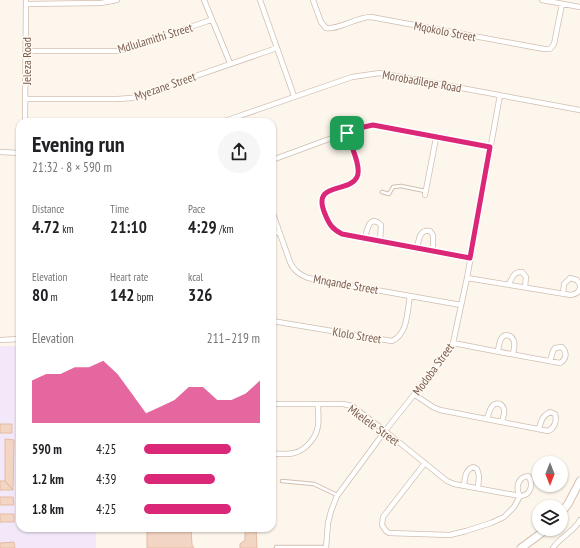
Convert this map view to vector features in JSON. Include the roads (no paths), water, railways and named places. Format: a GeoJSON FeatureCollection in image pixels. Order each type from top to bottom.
{"type":"FeatureCollection","features":[{"type":"Feature","properties":{"kind":"street"},"geometry":{"type":"LineString","coordinates":[[26,2],[101,3],[117,0]]}},
{"type":"Feature","properties":{"kind":"street"},"geometry":{"type":"LineString","coordinates":[[204,0],[230,63]]}},
{"type":"Feature","properties":{"kind":"street"},"geometry":{"type":"LineString","coordinates":[[261,0],[294,96]]}},
{"type":"Feature","properties":{"kind":"street","name":"Mqokolo Street"},"geometry":{"type":"LineString","coordinates":[[313,0],[321,22],[326,28],[333,28],[365,17],[371,17],[544,49],[550,49],[554,44],[562,4]]}},
{"type":"Feature","properties":{"kind":"street"},"geometry":{"type":"LineString","coordinates":[[542,0],[580,7]]}},
{"type":"Feature","properties":{"kind":"street","name":"Jeleza Road"},"geometry":{"type":"LineString","coordinates":[[25,118],[27,51],[26,2]]}},
{"type":"Feature","properties":{"kind":"street","name":"Mdlulamithi Street"},"geometry":{"type":"LineString","coordinates":[[27,51],[118,51],[211,20]]}},
{"type":"Feature","properties":{"kind":"street","name":"Myezane Street"},"geometry":{"type":"LineString","coordinates":[[26,99],[132,98],[277,48]]}},
{"type":"Feature","properties":{"kind":"street","name":"Morobadilepe Road"},"geometry":{"type":"LineString","coordinates":[[233,118],[352,77],[380,73],[580,110]]}},
{"type":"Feature","properties":{"kind":"street","name":"Modoba Street"},"geometry":{"type":"LineString","coordinates":[[326,547],[328,523],[331,511],[338,495],[385,431],[415,395],[454,343],[500,95]]}},
{"type":"Feature","properties":{"kind":"street"},"geometry":{"type":"LineString","coordinates":[[276,159],[359,128],[373,125],[490,147]]}},
{"type":"Feature","properties":{"kind":"street"},"geometry":{"type":"LineString","coordinates":[[347,133],[358,167],[357,177],[352,183],[330,190],[324,195],[321,202],[322,209],[329,224],[334,230],[342,234],[470,258]]}},
{"type":"Feature","properties":{"kind":"street"},"geometry":{"type":"LineString","coordinates":[[426,193],[436,138]]}},
{"type":"Feature","properties":{"kind":"street"},"geometry":{"type":"LineString","coordinates":[[0,152],[16,152]]}},
{"type":"Feature","properties":{"kind":"street"},"geometry":{"type":"LineString","coordinates":[[365,238],[367,227],[373,221],[378,222],[381,225],[380,241]]}},
{"type":"Feature","properties":{"kind":"street","name":"Mnqande Street"},"geometry":{"type":"LineString","coordinates":[[276,223],[293,269],[299,274],[308,278],[461,305]]}},
{"type":"Feature","properties":{"kind":"street"},"geometry":{"type":"LineString","coordinates":[[417,248],[419,236],[422,232],[426,231],[433,235],[433,251]]}},
{"type":"Feature","properties":{"kind":"street"},"geometry":{"type":"LineString","coordinates":[[509,284],[514,275],[520,271],[526,277],[525,287]]}},
{"type":"Feature","properties":{"kind":"street"},"geometry":{"type":"LineString","coordinates":[[467,278],[563,294],[575,295],[580,287],[577,280],[570,278],[564,284],[563,294]]}},
{"type":"Feature","properties":{"kind":"street","name":"Klolo Street"},"geometry":{"type":"LineString","coordinates":[[276,322],[392,341],[399,338],[404,332],[410,296]]}},
{"type":"Feature","properties":{"kind":"street"},"geometry":{"type":"LineString","coordinates":[[498,351],[501,338],[508,336],[514,341],[513,354]]}},
{"type":"Feature","properties":{"kind":"street"},"geometry":{"type":"LineString","coordinates":[[0,340],[16,339]]}},
{"type":"Feature","properties":{"kind":"street"},"geometry":{"type":"LineString","coordinates":[[454,343],[550,361]]}},
{"type":"Feature","properties":{"kind":"street"},"geometry":{"type":"LineString","coordinates":[[415,395],[440,410],[539,429]]}},
{"type":"Feature","properties":{"kind":"street","name":"Mkelele Street"},"geometry":{"type":"LineString","coordinates":[[276,404],[343,404],[352,406],[447,481],[464,486],[520,496],[514,507],[504,517],[466,532],[450,535],[389,533],[382,524],[383,516],[425,464]]}},
{"type":"Feature","properties":{"kind":"street"},"geometry":{"type":"LineString","coordinates":[[276,454],[293,453],[302,450],[309,444],[318,427],[318,404]]}},
{"type":"Feature","properties":{"kind":"street"},"geometry":{"type":"LineString","coordinates":[[488,419],[492,406],[494,404],[498,404],[502,405],[504,408],[502,422]]}},
{"type":"Feature","properties":{"kind":"street"},"geometry":{"type":"LineString","coordinates":[[464,486],[467,472],[473,467],[479,472],[478,488]]}},
{"type":"Feature","properties":{"kind":"street"},"geometry":{"type":"LineString","coordinates":[[568,504],[580,481]]}},
{"type":"Feature","properties":{"kind":"street"},"geometry":{"type":"LineString","coordinates":[[553,548],[556,543],[577,526],[580,520]]}},
{"type":"Feature","properties":{"kind":"street"},"geometry":{"type":"LineString","coordinates":[[522,548],[538,536]]}},
{"type":"Feature","properties":{"kind":"lane"},"geometry":{"type":"LineString","coordinates":[[382,192],[389,194],[393,187],[399,186],[426,193]]}},
{"type":"Feature","properties":{"kind":"lane"},"geometry":{"type":"LineString","coordinates":[[282,481],[314,484],[338,495]]}},
{"type":"Feature","properties":{"kind":"lane"},"geometry":{"type":"LineString","coordinates":[[276,547],[326,547]]}}]}
